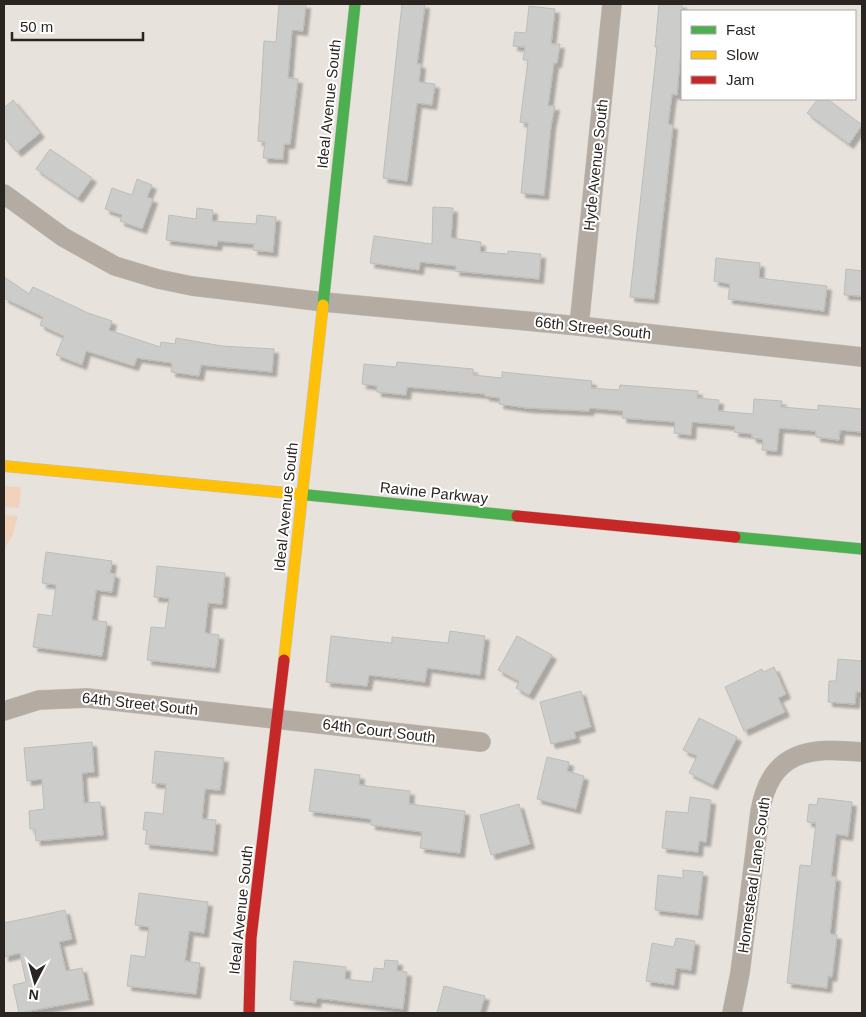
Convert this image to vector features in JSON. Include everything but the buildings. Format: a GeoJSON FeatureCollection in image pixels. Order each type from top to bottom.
{"type":"FeatureCollection","features":[{"type":"Feature","properties":{"kind":"street","name":"Ideal Avenue South"},"geometry":{"type":"LineString","coordinates":[[249,1013],[251,938],[278,719],[355,4]]}},
{"type":"Feature","properties":{"kind":"street","name":"Hyde Avenue South"},"geometry":{"type":"LineString","coordinates":[[579,326],[612,4]]}},
{"type":"Feature","properties":{"kind":"street","name":"66th Street South"},"geometry":{"type":"LineString","coordinates":[[4,194],[63,237],[115,266],[158,279],[192,286],[324,302],[579,326],[862,358]]}},
{"type":"Feature","properties":{"kind":"street","name":"Ravine Parkway"},"geometry":{"type":"LineString","coordinates":[[4,466],[862,549]]}},
{"type":"Feature","properties":{"kind":"street","name":"64th Street South"},"geometry":{"type":"LineString","coordinates":[[4,711],[33,701],[76,697],[278,719]]}},
{"type":"Feature","properties":{"kind":"street","name":"64th Court South"},"geometry":{"type":"LineString","coordinates":[[278,719],[481,742]]}},
{"type":"Feature","properties":{"kind":"street","name":"Homestead Lane South"},"geometry":{"type":"LineString","coordinates":[[732,1013],[740,973],[760,812],[767,788],[781,768],[803,753],[823,750],[862,752]]}},
{"type":"Feature","properties":{"kind":"shaded area"},"geometry":{"type":"Polygon","coordinates":[[[4,486],[21,487],[19,508],[4,507],[4,486]]]}},
{"type":"Feature","properties":{"kind":"shaded area"},"geometry":{"type":"Polygon","coordinates":[[[4,515],[18,516],[12,537],[4,548],[4,515]]]}},
{"type":"Feature","properties":{"kind":"traffic: fast"},"geometry":{"type":"LineString","coordinates":[[323,305],[355,4]]}},
{"type":"Feature","properties":{"kind":"traffic: fast"},"geometry":{"type":"LineString","coordinates":[[298,494],[517,516]]}},
{"type":"Feature","properties":{"kind":"traffic: fast"},"geometry":{"type":"LineString","coordinates":[[735,537],[862,549]]}},
{"type":"Feature","properties":{"kind":"traffic: slow"},"geometry":{"type":"LineString","coordinates":[[284,660],[323,305]]}},
{"type":"Feature","properties":{"kind":"traffic: slow"},"geometry":{"type":"LineString","coordinates":[[4,466],[298,494]]}},
{"type":"Feature","properties":{"kind":"traffic: jam"},"geometry":{"type":"LineString","coordinates":[[517,516],[735,537]]}},
{"type":"Feature","properties":{"kind":"traffic: jam"},"geometry":{"type":"LineString","coordinates":[[249,1013],[251,938],[284,660]]}}]}
